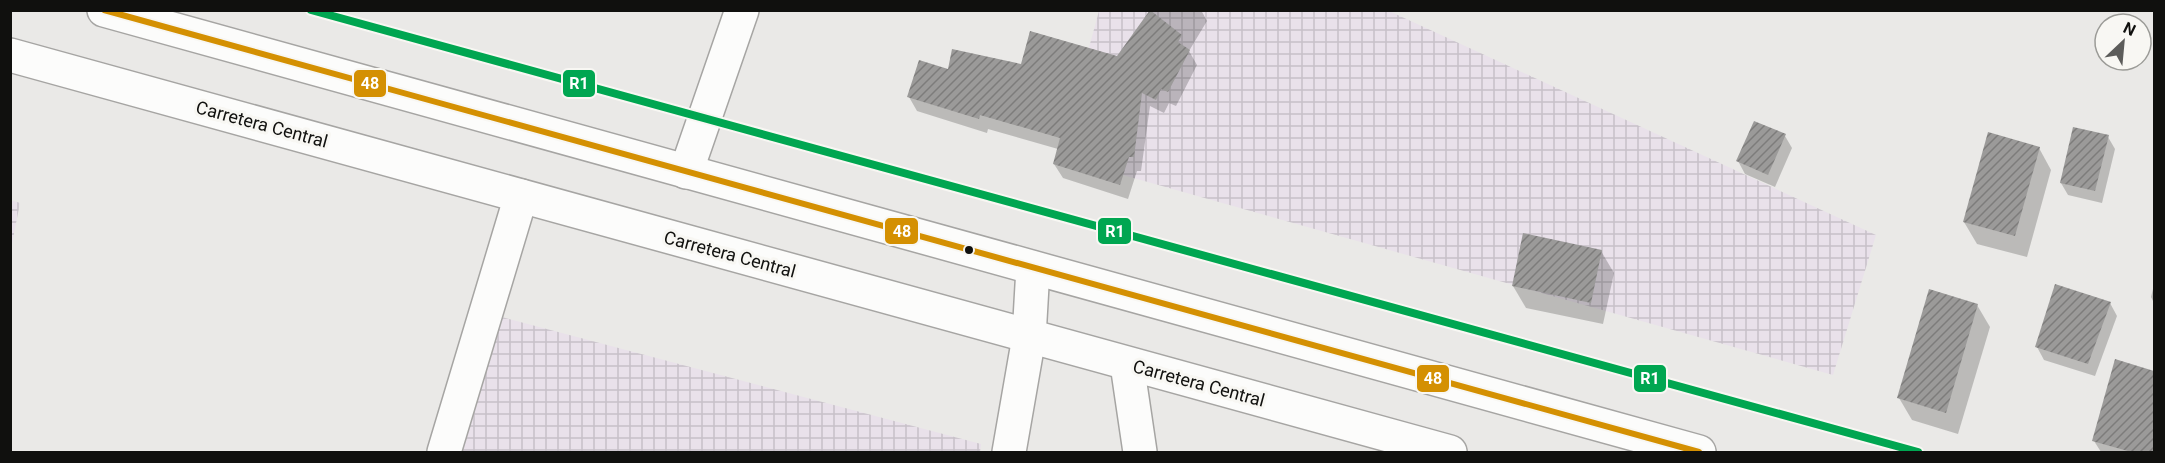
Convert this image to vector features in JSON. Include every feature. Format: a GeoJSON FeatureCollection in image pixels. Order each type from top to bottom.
{"type":"FeatureCollection","features":[{"type":"Feature","properties":{"kind":"main road"},"geometry":{"type":"LineString","coordinates":[[104,10],[1698,453]]}},
{"type":"Feature","properties":{"kind":"main road"},"geometry":{"type":"LineString","coordinates":[[686,172],[742,10]]}},
{"type":"Feature","properties":{"kind":"main road","name":"Carretera Central"},"geometry":{"type":"LineString","coordinates":[[10,55],[1450,453]]}},
{"type":"Feature","properties":{"kind":"main road"},"geometry":{"type":"LineString","coordinates":[[444,453],[521,196]]}},
{"type":"Feature","properties":{"kind":"main road"},"geometry":{"type":"LineString","coordinates":[[1009,453],[1029,337],[1033,268]]}},
{"type":"Feature","properties":{"kind":"main road"},"geometry":{"type":"LineString","coordinates":[[1127,364],[1140,453]]}},
{"type":"Feature","properties":{"kind":"shaded area"},"geometry":{"type":"Polygon","coordinates":[[[1099,11],[1389,11],[1876,235],[1833,375],[1059,157],[1099,11]]]}},
{"type":"Feature","properties":{"kind":"shaded area"},"geometry":{"type":"Polygon","coordinates":[[[10,200],[20,203],[11,249],[10,200]]]}},
{"type":"Feature","properties":{"kind":"shaded area"},"geometry":{"type":"Polygon","coordinates":[[[483,312],[981,444],[980,452],[442,452],[483,312]]]}},
{"type":"Feature","properties":{"kind":"building"},"geometry":{"type":"Polygon","coordinates":[[[1150,10],[1182,35],[1178,42],[1190,50],[1168,92],[1161,89],[1156,100],[1142,93],[1134,157],[1129,157],[1120,185],[1053,164],[1060,138],[980,115],[979,119],[907,97],[919,60],[948,69],[952,49],[1021,64],[1030,31],[1117,56],[1150,10]]]}},
{"type":"Feature","properties":{"kind":"building"},"geometry":{"type":"Polygon","coordinates":[[[1754,121],[1786,134],[1768,175],[1736,161],[1754,121]]]}},
{"type":"Feature","properties":{"kind":"building"},"geometry":{"type":"Polygon","coordinates":[[[2073,127],[2109,135],[2095,191],[2060,183],[2073,127]]]}},
{"type":"Feature","properties":{"kind":"building"},"geometry":{"type":"Polygon","coordinates":[[[1988,132],[2040,147],[2015,236],[1963,222],[1988,132]]]}},
{"type":"Feature","properties":{"kind":"building"},"geometry":{"type":"Polygon","coordinates":[[[1523,233],[1602,250],[1591,303],[1512,286],[1523,233]]]}},
{"type":"Feature","properties":{"kind":"building"},"geometry":{"type":"Polygon","coordinates":[[[2055,284],[2111,302],[2088,364],[2035,347],[2055,284]]]}},
{"type":"Feature","properties":{"kind":"building"},"geometry":{"type":"Polygon","coordinates":[[[1929,289],[1978,304],[1946,413],[1897,398],[1929,289]]]}},
{"type":"Feature","properties":{"kind":"building"},"geometry":{"type":"Polygon","coordinates":[[[2115,359],[2154,371],[2154,453],[2135,453],[2092,441],[2115,359]]]}},
{"type":"Feature","properties":{"kind":"transit line","name":"48"},"geometry":{"type":"LineString","coordinates":[[104,10],[1699,452]]}},
{"type":"Feature","properties":{"kind":"transit line","name":"R1"},"geometry":{"type":"LineString","coordinates":[[311,10],[1918,452]]}}]}
